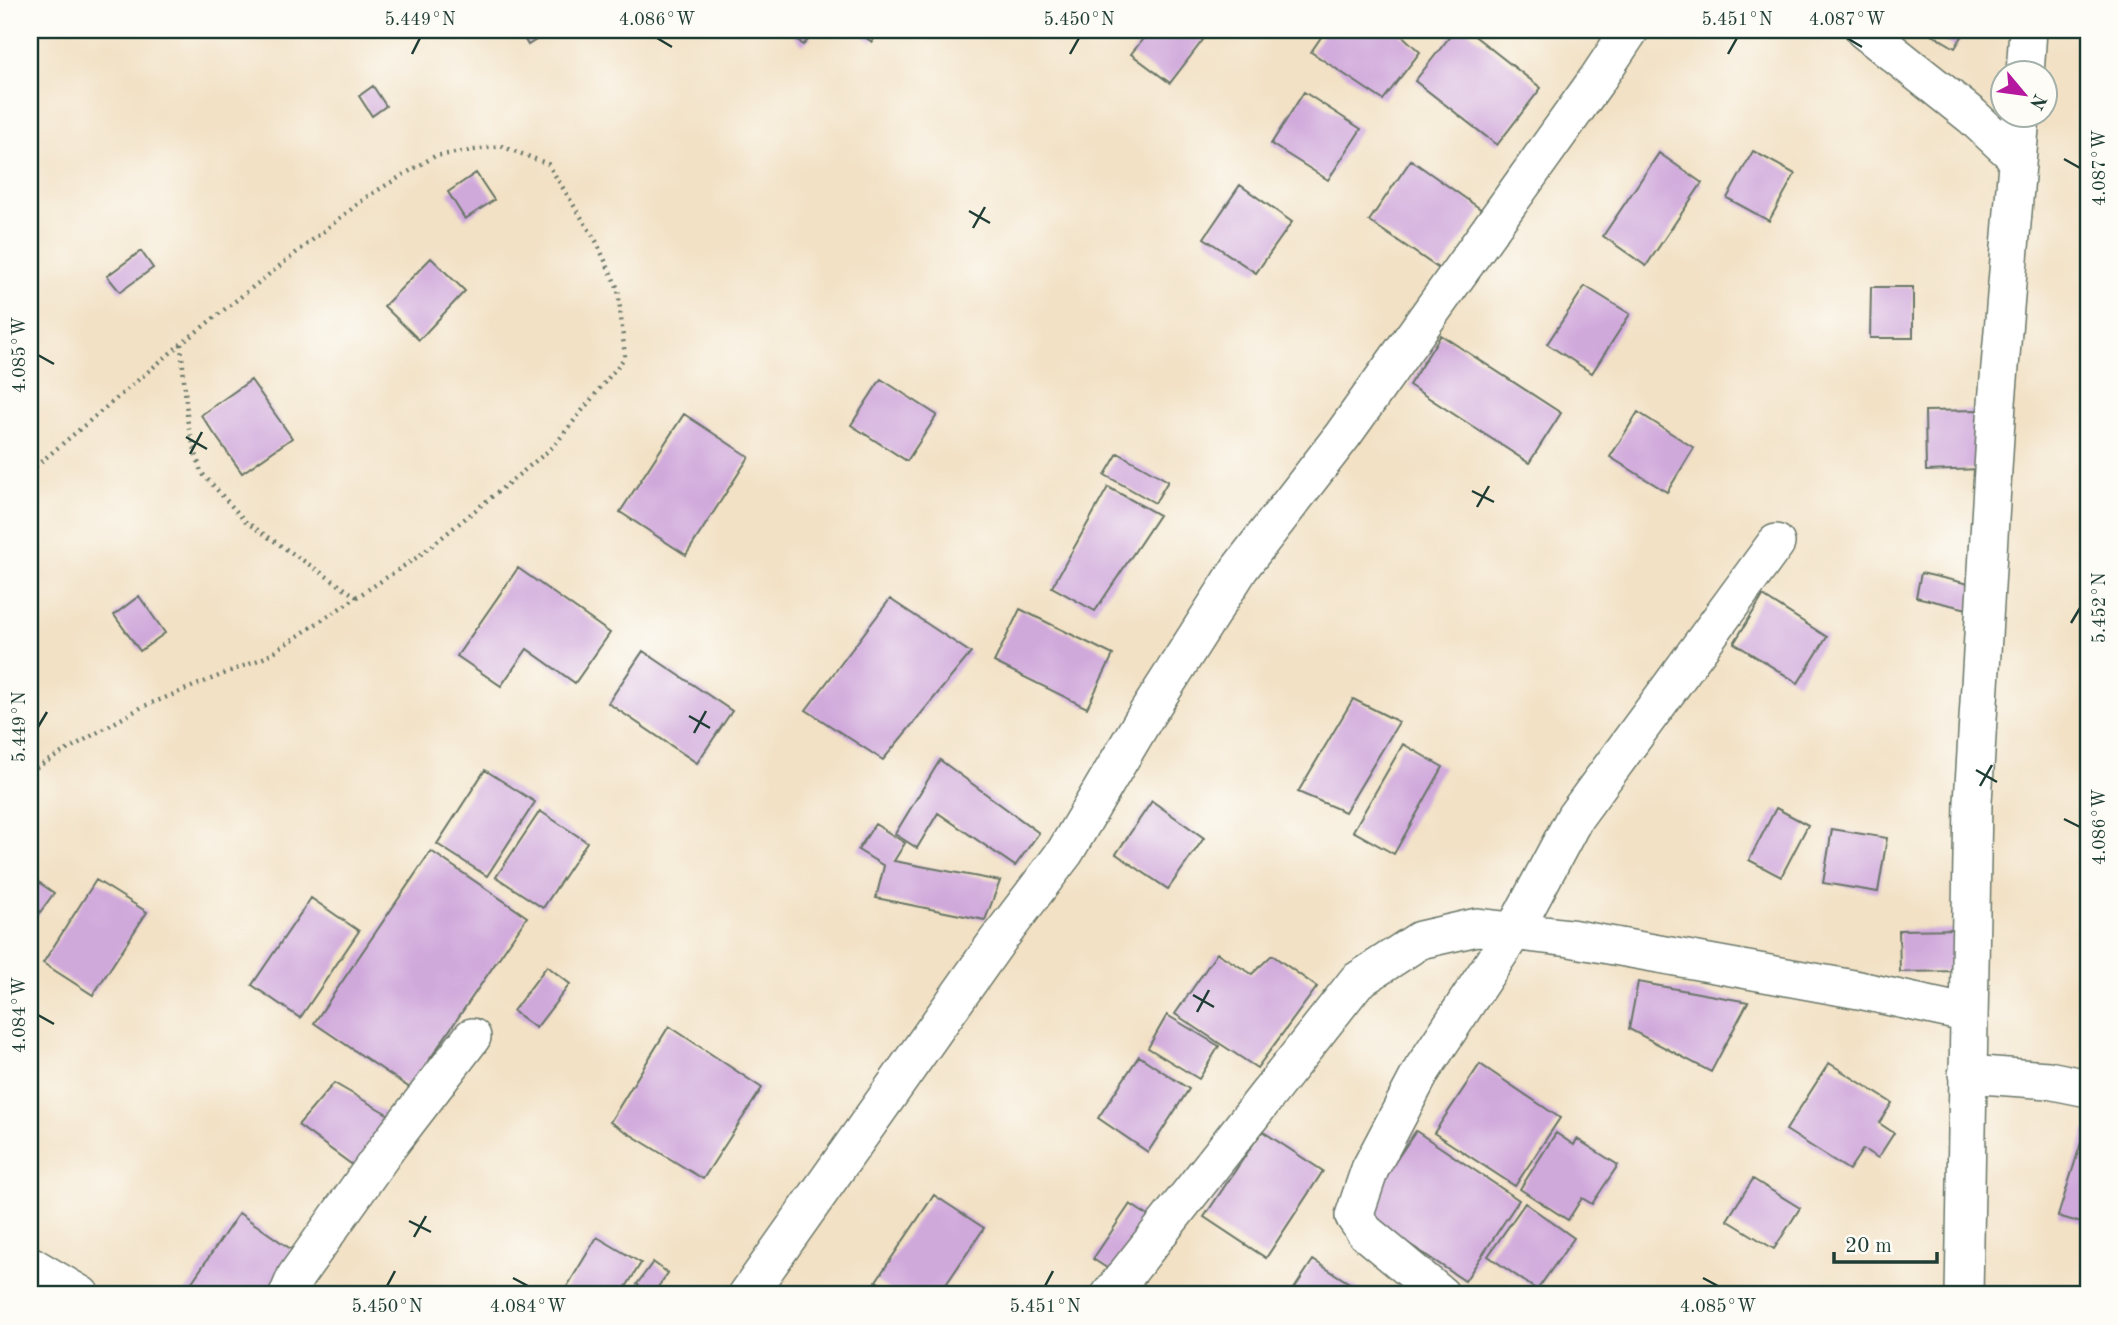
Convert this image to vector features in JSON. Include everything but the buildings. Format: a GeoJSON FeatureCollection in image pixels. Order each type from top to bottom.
{"type":"FeatureCollection","features":[{"type":"Feature","properties":{"kind":"street"},"geometry":{"type":"LineString","coordinates":[[747,1295],[998,940],[1065,852],[1145,717],[1240,568],[1351,424],[1630,30]]}},
{"type":"Feature","properties":{"kind":"street"},"geometry":{"type":"LineString","coordinates":[[1864,30],[1972,116],[2017,158]]}},
{"type":"Feature","properties":{"kind":"street"},"geometry":{"type":"LineString","coordinates":[[2026,60],[2028,30]]}},
{"type":"Feature","properties":{"kind":"street"},"geometry":{"type":"LineString","coordinates":[[1964,1295],[1974,789],[1997,403],[2020,130]]}},
{"type":"Feature","properties":{"kind":"street"},"geometry":{"type":"LineString","coordinates":[[1441,1295],[1365,1232],[1354,1216],[1370,1168],[1422,1070],[1514,932],[1575,817],[1776,543]]}},
{"type":"Feature","properties":{"kind":"street"},"geometry":{"type":"LineString","coordinates":[[1110,1295],[1357,981],[1420,940],[1477,927],[1570,938],[1858,990],[1969,1014]]}},
{"type":"Feature","properties":{"kind":"street"},"geometry":{"type":"LineString","coordinates":[[288,1295],[296,1276],[389,1145],[472,1037]]}},
{"type":"Feature","properties":{"kind":"street"},"geometry":{"type":"LineString","coordinates":[[1967,1074],[2048,1080],[2088,1088]]}},
{"type":"Feature","properties":{"kind":"street"},"geometry":{"type":"LineString","coordinates":[[30,1265],[81,1295]]}},
{"type":"Feature","properties":{"kind":"path"},"geometry":{"type":"LineString","coordinates":[[30,471],[181,344],[368,196],[435,156],[501,146],[548,164],[596,242],[618,289],[625,357],[553,447],[419,556],[266,657],[142,707],[30,771]]}},
{"type":"Feature","properties":{"kind":"path"},"geometry":{"type":"LineString","coordinates":[[181,344],[188,425],[201,472],[246,522],[357,597]]}}]}
